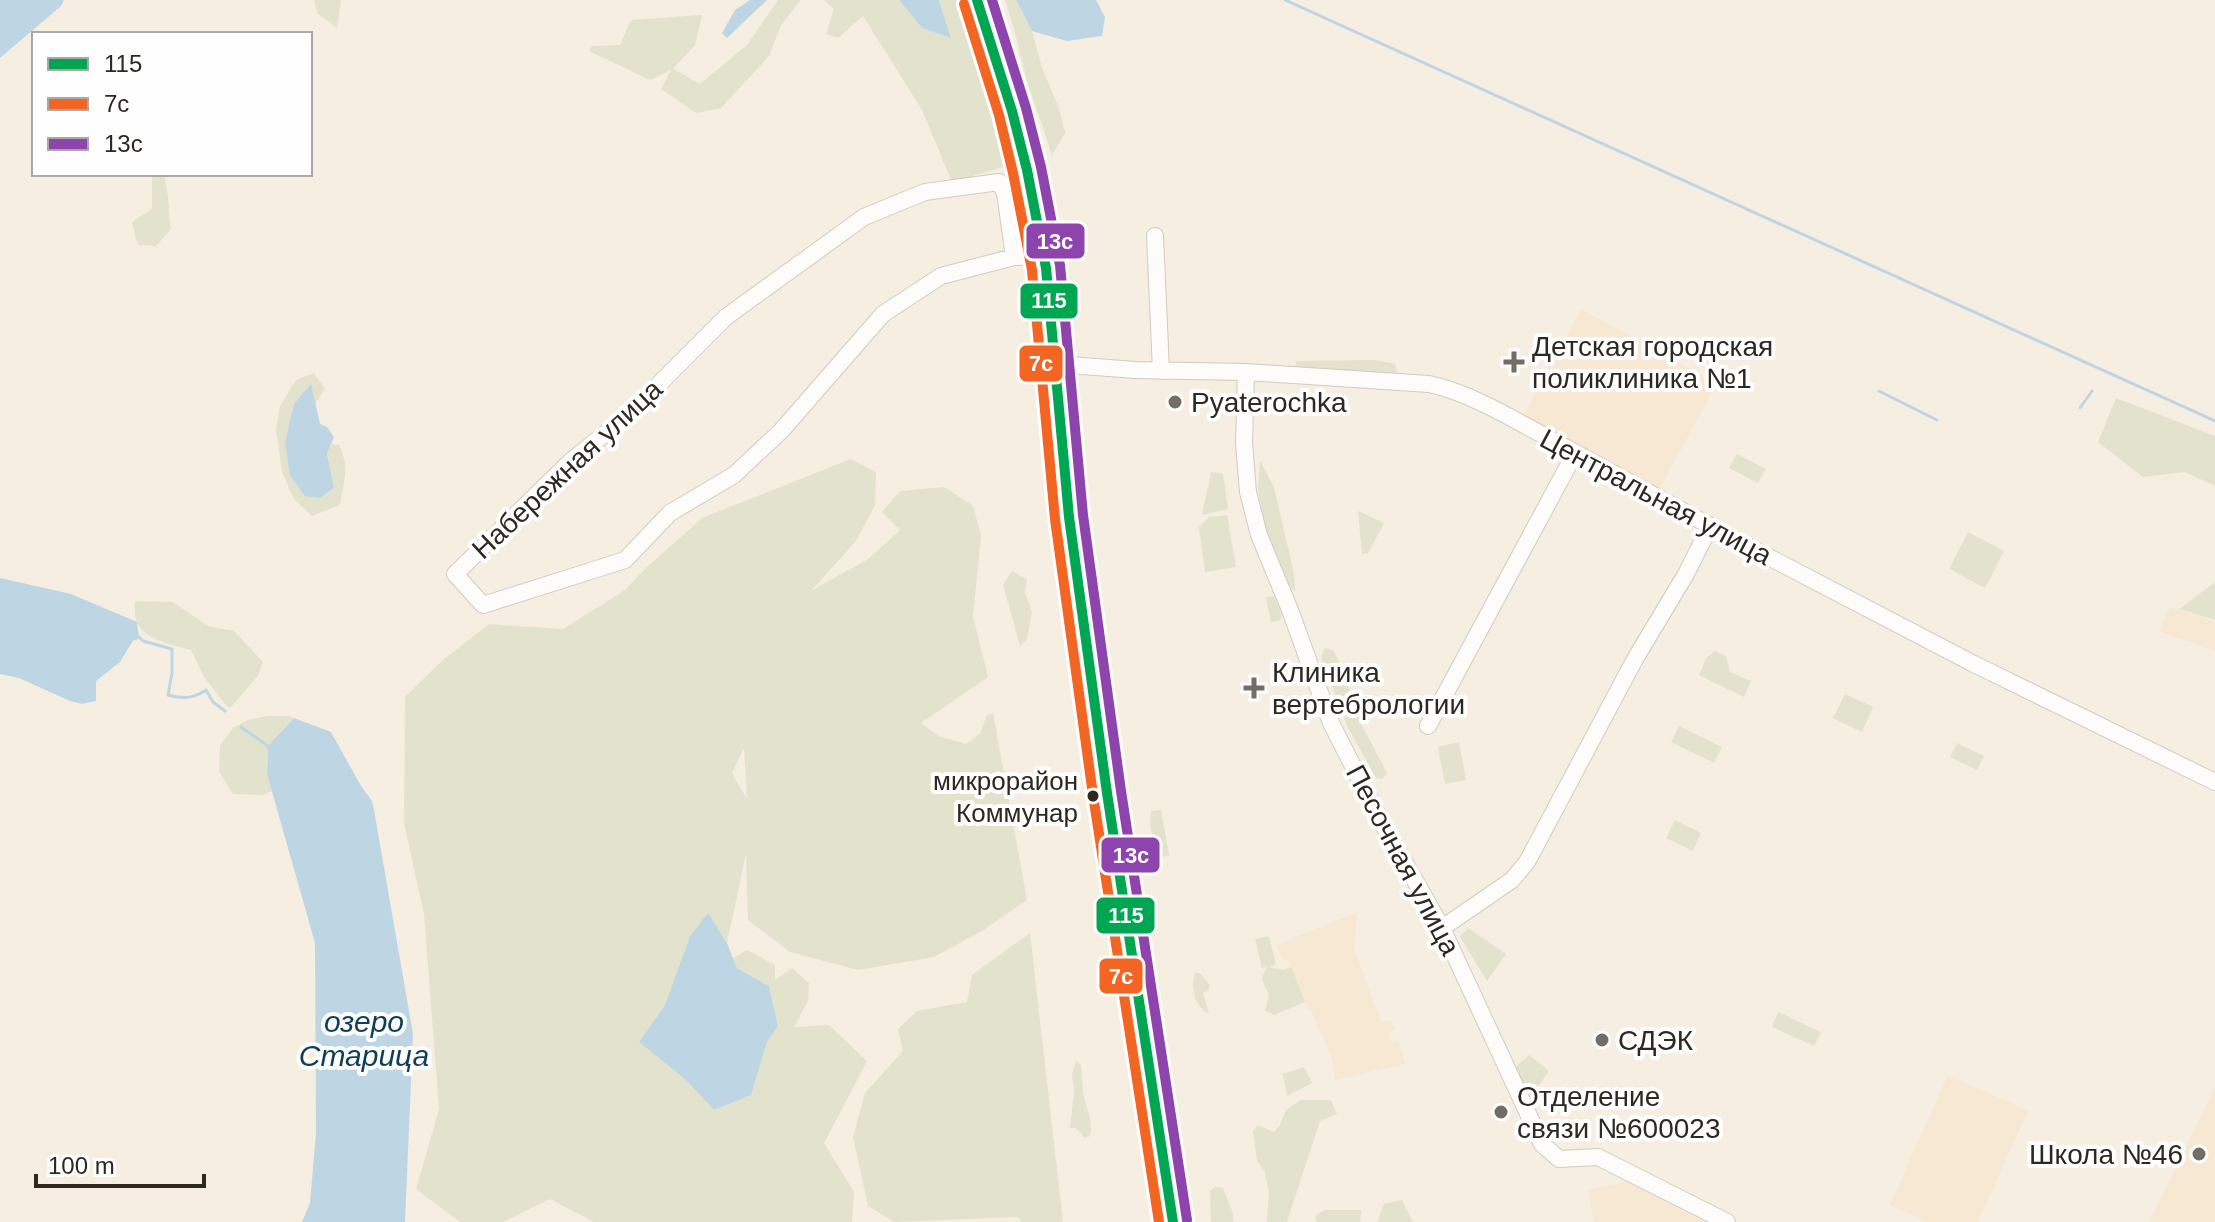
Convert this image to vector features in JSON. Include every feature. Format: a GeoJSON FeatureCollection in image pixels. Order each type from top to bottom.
{"type":"FeatureCollection","features":[{"type":"Feature","properties":{"kind":"main road"},"geometry":{"type":"LineString","coordinates":[[977,0],[1012,111],[1043,256],[1069,517],[1107,793],[1173,1222]]}},
{"type":"Feature","properties":{"kind":"street","name":"Набережная улица"},"geometry":{"type":"LineString","coordinates":[[1014,257],[1005,193],[999,182],[925,192],[864,217],[726,317],[626,417],[572,460],[455,574],[483,605],[625,560],[670,513],[734,475],[781,431],[883,314],[941,276],[1014,257],[1043,256]]}},
{"type":"Feature","properties":{"kind":"street"},"geometry":{"type":"LineString","coordinates":[[1155,236],[1161,371]]}},
{"type":"Feature","properties":{"kind":"street","name":"Центральная улица"},"geometry":{"type":"LineString","coordinates":[[1056,364],[1161,371],[1246,372],[1429,384],[1446,388],[1504,414],[1972,663],[2215,782]]}},
{"type":"Feature","properties":{"kind":"street","name":"Песочная улица"},"geometry":{"type":"LineString","coordinates":[[1246,372],[1244,443],[1248,492],[1259,535],[1331,723],[1381,821],[1442,928],[1542,1144],[1559,1159],[1598,1157],[1727,1222]]}},
{"type":"Feature","properties":{"kind":"street"},"geometry":{"type":"LineString","coordinates":[[1428,726],[1575,453]]}},
{"type":"Feature","properties":{"kind":"street"},"geometry":{"type":"LineString","coordinates":[[1442,928],[1512,880],[1527,862],[1628,671],[1686,574],[1710,526]]}},
{"type":"Feature","properties":{"kind":"shaded area"},"geometry":{"type":"Polygon","coordinates":[[[1581,309],[1717,383],[1659,490],[1523,416],[1581,309]]]}},
{"type":"Feature","properties":{"kind":"shaded area"},"geometry":{"type":"Polygon","coordinates":[[[2170,607],[2215,622],[2215,651],[2159,631],[2170,607]]]}},
{"type":"Feature","properties":{"kind":"shaded area"},"geometry":{"type":"Polygon","coordinates":[[[1357,912],[1354,948],[1381,1022],[1392,1020],[1395,1030],[1388,1033],[1391,1042],[1398,1040],[1405,1064],[1335,1080],[1332,1059],[1311,1010],[1287,959],[1283,960],[1276,945],[1357,912]]]}},
{"type":"Feature","properties":{"kind":"shaded area"},"geometry":{"type":"Polygon","coordinates":[[[1948,1075],[2028,1111],[1978,1222],[1927,1222],[1890,1205],[1948,1075]]]}},
{"type":"Feature","properties":{"kind":"shaded area","name":"Школа №46"},"geometry":{"type":"Polygon","coordinates":[[[2215,1087],[2215,1222],[2149,1222],[2215,1087]]]}},
{"type":"Feature","properties":{"kind":"shaded area"},"geometry":{"type":"Polygon","coordinates":[[[1628,1182],[1705,1222],[1594,1222],[1588,1190],[1628,1182]]]}},
{"type":"Feature","properties":{"kind":"green space"},"geometry":{"type":"Polygon","coordinates":[[[314,0],[341,0],[337,28],[318,14],[314,0]]]}},
{"type":"Feature","properties":{"kind":"green space"},"geometry":{"type":"Polygon","coordinates":[[[778,0],[801,0],[781,25],[769,56],[721,108],[696,113],[661,89],[671,70],[650,80],[589,51],[592,46],[620,45],[631,20],[702,15],[695,45],[673,69],[700,84],[747,45],[778,0]]]}},
{"type":"Feature","properties":{"kind":"green space"},"geometry":{"type":"Polygon","coordinates":[[[824,0],[899,0],[922,28],[951,37],[939,0],[960,0],[986,69],[1013,164],[952,182],[922,110],[863,16],[838,38],[826,34],[834,9],[824,0]]]}},
{"type":"Feature","properties":{"kind":"green space"},"geometry":{"type":"Polygon","coordinates":[[[1005,0],[1016,0],[1032,31],[1042,68],[1059,108],[1065,133],[1052,155],[1027,81],[1005,0]]]}},
{"type":"Feature","properties":{"kind":"green space"},"geometry":{"type":"Polygon","coordinates":[[[164,176],[171,229],[156,246],[138,245],[132,222],[152,209],[152,177],[164,176]]]}},
{"type":"Feature","properties":{"kind":"green space"},"geometry":{"type":"Polygon","coordinates":[[[1375,360],[1395,364],[1399,378],[1295,369],[1296,361],[1375,360]]]}},
{"type":"Feature","properties":{"kind":"green space"},"geometry":{"type":"Polygon","coordinates":[[[314,373],[325,389],[315,404],[310,385],[334,487],[327,454],[332,444],[339,445],[345,475],[340,505],[312,516],[294,499],[282,472],[276,429],[280,406],[296,380],[314,373]]]}},
{"type":"Feature","properties":{"kind":"green space"},"geometry":{"type":"Polygon","coordinates":[[[2116,398],[2215,436],[2215,486],[2185,472],[2143,477],[2098,442],[2116,398]]]}},
{"type":"Feature","properties":{"kind":"green space"},"geometry":{"type":"Polygon","coordinates":[[[1737,454],[1766,469],[1758,483],[1729,468],[1737,454]]]}},
{"type":"Feature","properties":{"kind":"green space"},"geometry":{"type":"Polygon","coordinates":[[[851,459],[876,472],[875,505],[856,541],[811,591],[868,559],[900,530],[882,512],[900,491],[944,487],[973,506],[981,535],[973,617],[988,677],[921,723],[938,736],[966,744],[980,734],[987,715],[993,713],[1027,900],[982,931],[934,957],[858,970],[790,952],[748,920],[746,853],[727,943],[708,914],[690,936],[665,1005],[639,1042],[686,1080],[714,1110],[751,1095],[767,1042],[778,1026],[769,986],[737,968],[733,958],[747,950],[775,965],[775,980],[792,968],[809,983],[808,1001],[794,1027],[829,1025],[867,1061],[824,1143],[854,1192],[852,1222],[594,1222],[550,1199],[503,1222],[460,1222],[416,1189],[439,1109],[424,914],[404,823],[405,697],[444,659],[489,624],[563,629],[625,590],[702,518],[851,459]],[[744,748],[732,773],[747,799],[744,748]]]}},
{"type":"Feature","properties":{"kind":"green space"},"geometry":{"type":"Polygon","coordinates":[[[1260,460],[1274,487],[1295,591],[1286,585],[1264,522],[1258,490],[1260,460]]]}},
{"type":"Feature","properties":{"kind":"green space"},"geometry":{"type":"Polygon","coordinates":[[[1211,472],[1223,474],[1228,509],[1202,515],[1211,472]]]}},
{"type":"Feature","properties":{"kind":"green space"},"geometry":{"type":"Polygon","coordinates":[[[1358,511],[1384,523],[1368,553],[1362,554],[1358,511]]]}},
{"type":"Feature","properties":{"kind":"green space"},"geometry":{"type":"Polygon","coordinates":[[[1227,515],[1236,567],[1205,572],[1199,527],[1209,517],[1227,515]]]}},
{"type":"Feature","properties":{"kind":"green space"},"geometry":{"type":"Polygon","coordinates":[[[1968,532],[2004,551],[1985,588],[1949,569],[1968,532]]]}},
{"type":"Feature","properties":{"kind":"green space"},"geometry":{"type":"Polygon","coordinates":[[[1012,571],[1027,579],[1025,593],[1032,612],[1027,639],[1020,646],[1003,585],[1012,571]]]}},
{"type":"Feature","properties":{"kind":"green space"},"geometry":{"type":"Polygon","coordinates":[[[2215,582],[2215,620],[2179,609],[2215,582]]]}},
{"type":"Feature","properties":{"kind":"green space"},"geometry":{"type":"Polygon","coordinates":[[[1274,596],[1282,616],[1279,621],[1271,622],[1266,597],[1274,596]]]}},
{"type":"Feature","properties":{"kind":"green space"},"geometry":{"type":"Polygon","coordinates":[[[135,601],[173,602],[208,626],[234,631],[263,662],[258,676],[229,709],[204,677],[191,650],[160,641],[141,628],[135,617],[135,601]]]}},
{"type":"Feature","properties":{"kind":"green space"},"geometry":{"type":"Polygon","coordinates":[[[1325,648],[1334,651],[1345,675],[1358,718],[1387,773],[1382,779],[1376,778],[1347,726],[1321,657],[1325,648]]]}},
{"type":"Feature","properties":{"kind":"green space"},"geometry":{"type":"Polygon","coordinates":[[[1715,651],[1726,656],[1730,672],[1751,681],[1744,697],[1699,675],[1707,657],[1715,651]]]}},
{"type":"Feature","properties":{"kind":"green space"},"geometry":{"type":"Polygon","coordinates":[[[1845,694],[1873,707],[1862,732],[1833,718],[1845,694]]]}},
{"type":"Feature","properties":{"kind":"green space"},"geometry":{"type":"Polygon","coordinates":[[[267,716],[294,718],[269,750],[267,767],[272,791],[263,795],[233,794],[219,771],[220,745],[234,727],[267,716]]]}},
{"type":"Feature","properties":{"kind":"green space"},"geometry":{"type":"Polygon","coordinates":[[[1679,726],[1722,747],[1714,763],[1671,742],[1679,726]]]}},
{"type":"Feature","properties":{"kind":"green space"},"geometry":{"type":"Polygon","coordinates":[[[1459,742],[1466,780],[1445,784],[1438,747],[1459,742]]]}},
{"type":"Feature","properties":{"kind":"green space"},"geometry":{"type":"Polygon","coordinates":[[[1957,743],[1984,756],[1977,770],[1950,757],[1957,743]]]}},
{"type":"Feature","properties":{"kind":"green space"},"geometry":{"type":"Polygon","coordinates":[[[1161,810],[1169,855],[1162,857],[1150,823],[1151,811],[1161,810]]]}},
{"type":"Feature","properties":{"kind":"green space"},"geometry":{"type":"Polygon","coordinates":[[[1675,820],[1701,833],[1693,851],[1666,838],[1675,820]]]}},
{"type":"Feature","properties":{"kind":"green space"},"geometry":{"type":"Polygon","coordinates":[[[1468,928],[1506,954],[1487,981],[1460,937],[1468,928]]]}},
{"type":"Feature","properties":{"kind":"green space"},"geometry":{"type":"Polygon","coordinates":[[[1030,933],[1063,1222],[1022,1222],[1018,1217],[894,1222],[868,1206],[853,1137],[865,1093],[903,1051],[898,1029],[917,1011],[967,1002],[972,975],[1030,933]]]}},
{"type":"Feature","properties":{"kind":"green space"},"geometry":{"type":"Polygon","coordinates":[[[1269,936],[1276,965],[1269,967],[1283,970],[1291,967],[1305,1002],[1274,1015],[1265,1010],[1269,995],[1262,978],[1268,967],[1262,968],[1255,939],[1269,936]]]}},
{"type":"Feature","properties":{"kind":"green space"},"geometry":{"type":"Polygon","coordinates":[[[1195,973],[1200,973],[1210,985],[1208,991],[1203,993],[1209,1014],[1200,1007],[1195,996],[1195,973]]]}},
{"type":"Feature","properties":{"kind":"green space"},"geometry":{"type":"Polygon","coordinates":[[[1778,1012],[1821,1032],[1814,1046],[1772,1027],[1778,1012]]]}},
{"type":"Feature","properties":{"kind":"green space"},"geometry":{"type":"Polygon","coordinates":[[[1529,1055],[1549,1071],[1530,1098],[1516,1067],[1529,1055]]]}},
{"type":"Feature","properties":{"kind":"green space"},"geometry":{"type":"Polygon","coordinates":[[[1076,1061],[1081,1064],[1091,1123],[1090,1136],[1085,1138],[1076,1128],[1070,1128],[1074,1093],[1072,1074],[1076,1061]]]}},
{"type":"Feature","properties":{"kind":"green space"},"geometry":{"type":"Polygon","coordinates":[[[1304,1067],[1312,1083],[1287,1096],[1283,1074],[1304,1067]]]}},
{"type":"Feature","properties":{"kind":"green space"},"geometry":{"type":"Polygon","coordinates":[[[1301,1100],[1331,1100],[1337,1114],[1320,1121],[1287,1222],[1267,1222],[1269,1192],[1264,1170],[1257,1161],[1253,1131],[1258,1125],[1274,1132],[1286,1110],[1301,1100]]]}},
{"type":"Feature","properties":{"kind":"green space"},"geometry":{"type":"Polygon","coordinates":[[[1215,1187],[1223,1188],[1234,1222],[1211,1222],[1210,1191],[1215,1187]]]}},
{"type":"Feature","properties":{"kind":"green space"},"geometry":{"type":"Polygon","coordinates":[[[1402,1200],[1413,1222],[1377,1222],[1384,1204],[1402,1200]]]}},
{"type":"Feature","properties":{"kind":"green space"},"geometry":{"type":"Polygon","coordinates":[[[1325,1210],[1361,1210],[1360,1222],[1317,1222],[1315,1216],[1325,1210]]]}},
{"type":"Feature","properties":{"kind":"water"},"geometry":{"type":"Polygon","coordinates":[[[0,0],[64,0],[61,6],[0,58],[0,0]]]}},
{"type":"Feature","properties":{"kind":"water"},"geometry":{"type":"Polygon","coordinates":[[[750,0],[767,0],[727,38],[722,33],[735,10],[750,0]]]}},
{"type":"Feature","properties":{"kind":"water"},"geometry":{"type":"Polygon","coordinates":[[[899,0],[939,0],[951,38],[922,28],[899,0]]]}},
{"type":"Feature","properties":{"kind":"water"},"geometry":{"type":"Polygon","coordinates":[[[1016,0],[1096,0],[1105,17],[1102,36],[1067,41],[1032,31],[1016,0]]]}},
{"type":"Feature","properties":{"kind":"water"},"geometry":{"type":"Polygon","coordinates":[[[311,384],[320,424],[327,427],[334,437],[327,454],[334,488],[320,498],[305,496],[290,475],[285,443],[294,404],[311,384]]]}},
{"type":"Feature","properties":{"kind":"water"},"geometry":{"type":"Polygon","coordinates":[[[0,578],[71,594],[137,622],[139,637],[134,639],[120,662],[96,681],[96,701],[82,704],[70,701],[19,678],[0,674],[0,578]]]}},
{"type":"Feature","properties":{"kind":"water","name":"озеро Старица"},"geometry":{"type":"Polygon","coordinates":[[[294,718],[331,732],[372,801],[374,810],[413,1034],[405,1222],[302,1222],[310,1203],[316,1133],[315,943],[267,774],[268,746],[294,718]]]}},
{"type":"Feature","properties":{"kind":"water"},"geometry":{"type":"Polygon","coordinates":[[[708,913],[727,943],[737,968],[769,986],[778,1026],[767,1042],[751,1095],[714,1110],[686,1080],[639,1042],[665,1005],[690,936],[708,913]]]}},
{"type":"Feature","properties":{"kind":"waterway"},"geometry":{"type":"LineString","coordinates":[[1285,0],[2215,421]]}},
{"type":"Feature","properties":{"kind":"waterway"},"geometry":{"type":"LineString","coordinates":[[1879,391],[1937,420]]}},
{"type":"Feature","properties":{"kind":"waterway"},"geometry":{"type":"LineString","coordinates":[[2080,408],[2092,391]]}},
{"type":"Feature","properties":{"kind":"waterway"},"geometry":{"type":"LineString","coordinates":[[134,639],[139,637],[172,649],[168,695],[187,697],[206,690],[213,702],[225,711]]}},
{"type":"Feature","properties":{"kind":"waterway"},"geometry":{"type":"LineString","coordinates":[[241,727],[268,746]]}},
{"type":"Feature","properties":{"kind":"transit line","name":"115"},"geometry":{"type":"LineString","coordinates":[[977,0],[1012,111],[1046,268],[1069,517],[1107,793],[1173,1222]]}},
{"type":"Feature","properties":{"kind":"transit line","name":"13с"},"geometry":{"type":"LineString","coordinates":[[992,0],[1026,108],[1060,265],[1083,515],[1121,791],[1187,1220]]}},
{"type":"Feature","properties":{"kind":"transit line","name":"7с"},"geometry":{"type":"LineString","coordinates":[[964,4],[999,115],[1032,270],[1055,519],[1093,795],[1159,1222]]}},
{"type":"Feature","properties":{"kind":"place","name":"Детская городская поликлиника №1"},"geometry":{"type":"Point","coordinates":[1514,362]}},
{"type":"Feature","properties":{"kind":"place","name":"Pyaterochka"},"geometry":{"type":"Point","coordinates":[1175,402]}},
{"type":"Feature","properties":{"kind":"place","name":"Клиника вертебрологии"},"geometry":{"type":"Point","coordinates":[1254,688]}},
{"type":"Feature","properties":{"kind":"place","name":"микрорайон Коммунар"},"geometry":{"type":"Point","coordinates":[1093,796]}},
{"type":"Feature","properties":{"kind":"place","name":"СДЭК"},"geometry":{"type":"Point","coordinates":[1602,1040]}},
{"type":"Feature","properties":{"kind":"place","name":"Отделение связи №600023"},"geometry":{"type":"Point","coordinates":[1501,1112]}},
{"type":"Feature","properties":{"kind":"place","name":"Школа №46"},"geometry":{"type":"Point","coordinates":[2199,1154]}}]}
